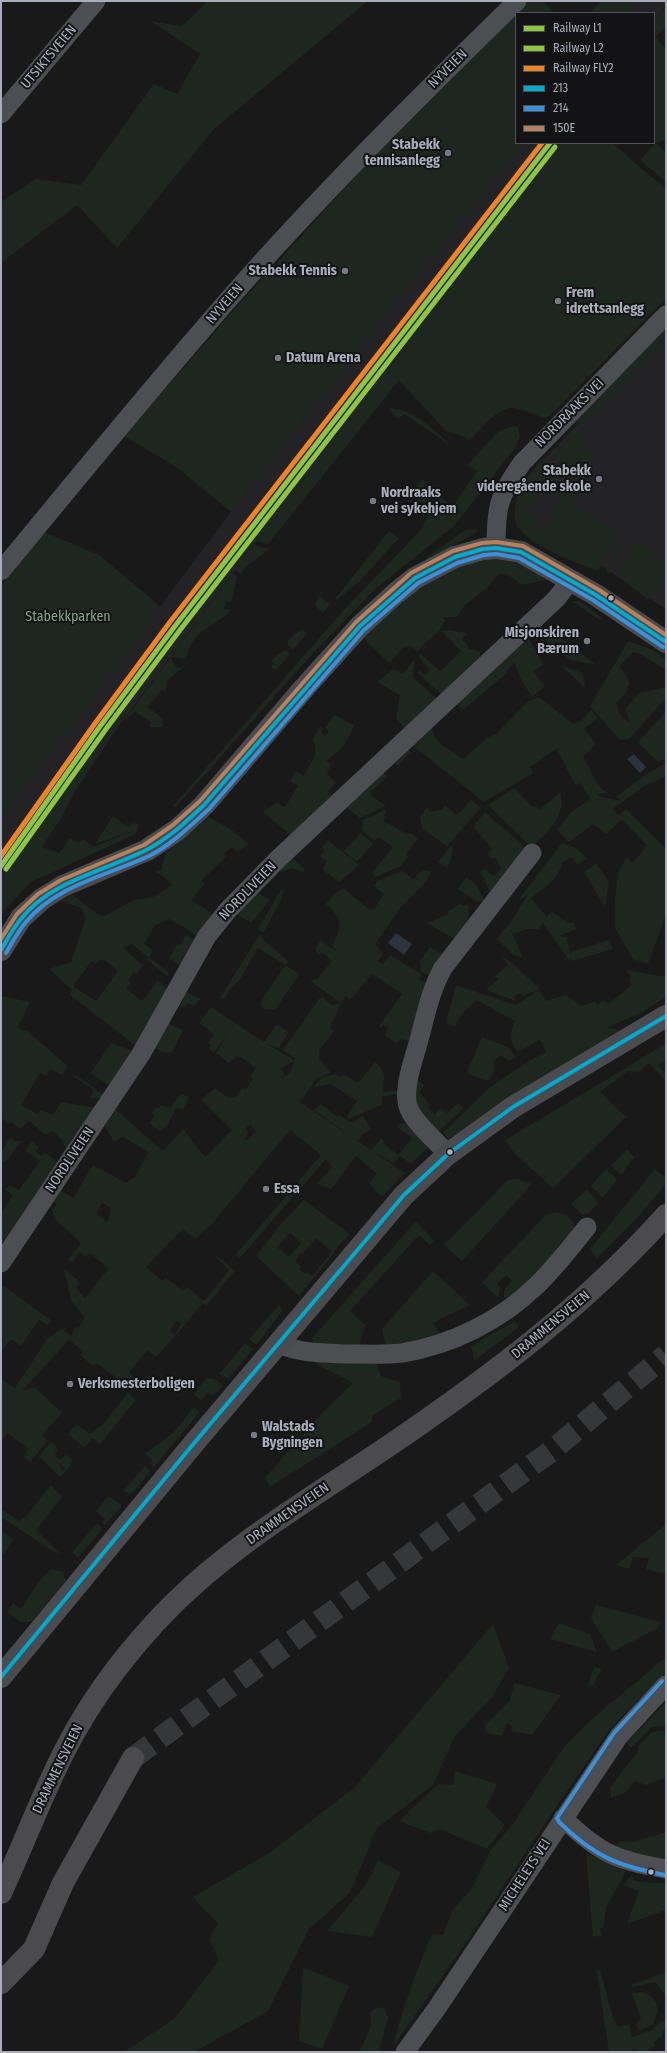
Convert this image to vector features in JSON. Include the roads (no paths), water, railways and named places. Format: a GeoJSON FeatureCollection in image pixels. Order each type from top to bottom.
{"type":"FeatureCollection","features":[{"type":"Feature","properties":{"kind":"highway","name":"DRAMMENSVEIEN"},"geometry":{"type":"LineString","coordinates":[[1,1893],[65,1749],[103,1688],[155,1624],[187,1591],[240,1547],[392,1444],[511,1359],[598,1285],[666,1214]]}},
{"type":"Feature","properties":{"kind":"highway"},"geometry":{"type":"LineString","coordinates":[[1,1983],[34,1949],[63,1883],[133,1758]]}},
{"type":"Feature","properties":{"kind":"main road"},"geometry":{"type":"LineString","coordinates":[[1,950],[21,918],[42,899],[63,886],[147,850],[177,830],[204,805],[304,687],[360,626],[415,578],[455,557],[483,549],[496,548],[521,552],[571,580],[666,642]]}},
{"type":"Feature","properties":{"kind":"main road"},"geometry":{"type":"LineString","coordinates":[[1,1677],[195,1442],[404,1195],[448,1154],[513,1107],[666,1016]]}},
{"type":"Feature","properties":{"kind":"street","name":"UTSIKTSVEIEN"},"geometry":{"type":"LineString","coordinates":[[1,114],[96,1]]}},
{"type":"Feature","properties":{"kind":"street","name":"NYVEIEN"},"geometry":{"type":"LineString","coordinates":[[1,571],[56,503],[258,266],[348,170],[517,1]]}},
{"type":"Feature","properties":{"kind":"street","name":"NORDRAAKS VEI"},"geometry":{"type":"LineString","coordinates":[[496,548],[498,506],[505,487],[522,463],[666,315]]}},
{"type":"Feature","properties":{"kind":"street","name":"NORDLIVEIEN"},"geometry":{"type":"LineString","coordinates":[[1,1263],[141,1054],[207,936],[228,910],[284,854],[556,599],[571,580]]}},
{"type":"Feature","properties":{"kind":"street"},"geometry":{"type":"LineString","coordinates":[[448,1154],[424,1130],[411,1112],[406,1090],[409,1073],[428,1003],[434,985],[443,968],[532,853]]}},
{"type":"Feature","properties":{"kind":"street"},"geometry":{"type":"LineString","coordinates":[[279,1344],[304,1352],[371,1354],[401,1353],[439,1344],[476,1328],[506,1311],[535,1287],[556,1265],[587,1227]]}},
{"type":"Feature","properties":{"kind":"street","name":"MICHELETS VEI"},"geometry":{"type":"LineString","coordinates":[[405,2052],[437,2008],[619,1736],[666,1685]]}},
{"type":"Feature","properties":{"kind":"street"},"geometry":{"type":"LineString","coordinates":[[563,1818],[578,1833],[614,1857],[634,1864],[666,1869]]}},
{"type":"Feature","properties":{"kind":"tunnel"},"geometry":{"type":"LineString","coordinates":[[133,1758],[550,1452],[666,1355]]}},
{"type":"Feature","properties":{"kind":"rail line","name":"FLY2"},"geometry":{"type":"LineString","coordinates":[[1,856],[96,722],[170,622],[541,144]]}},
{"type":"Feature","properties":{"kind":"rail line","name":"L1"},"geometry":{"type":"LineString","coordinates":[[1,866],[101,725],[175,626],[549,144]]}},
{"type":"Feature","properties":{"kind":"rail line","name":"L2"},"geometry":{"type":"LineString","coordinates":[[6,869],[106,729],[180,630],[555,147]]}},
{"type":"Feature","properties":{"kind":"place","name":"Stabekk tennisanlegg"},"geometry":{"type":"Point","coordinates":[448,153]}},
{"type":"Feature","properties":{"kind":"place","name":"Stabekk Tennis"},"geometry":{"type":"Point","coordinates":[345,271]}},
{"type":"Feature","properties":{"kind":"place","name":"Frem idrettsanlegg"},"geometry":{"type":"Point","coordinates":[558,301]}},
{"type":"Feature","properties":{"kind":"place","name":"Datum Arena"},"geometry":{"type":"Point","coordinates":[278,358]}},
{"type":"Feature","properties":{"kind":"place","name":"Stabekk videregående skole"},"geometry":{"type":"Point","coordinates":[599,479]}},
{"type":"Feature","properties":{"kind":"place","name":"Nordraaks vei sykehjem"},"geometry":{"type":"Point","coordinates":[373,501]}},
{"type":"Feature","properties":{"kind":"place","name":"Misjonskiren Bærum"},"geometry":{"type":"Point","coordinates":[587,641]}},
{"type":"Feature","properties":{"kind":"place","name":"Essa"},"geometry":{"type":"Point","coordinates":[266,1189]}},
{"type":"Feature","properties":{"kind":"place","name":"Verksmesterboligen"},"geometry":{"type":"Point","coordinates":[70,1384]}},
{"type":"Feature","properties":{"kind":"place","name":"Walstads Bygningen"},"geometry":{"type":"Point","coordinates":[254,1435]}},
{"type":"Feature","properties":{"kind":"park label","name":"Stabekkparken"},"geometry":{"type":"Point","coordinates":[68,617]}}]}
